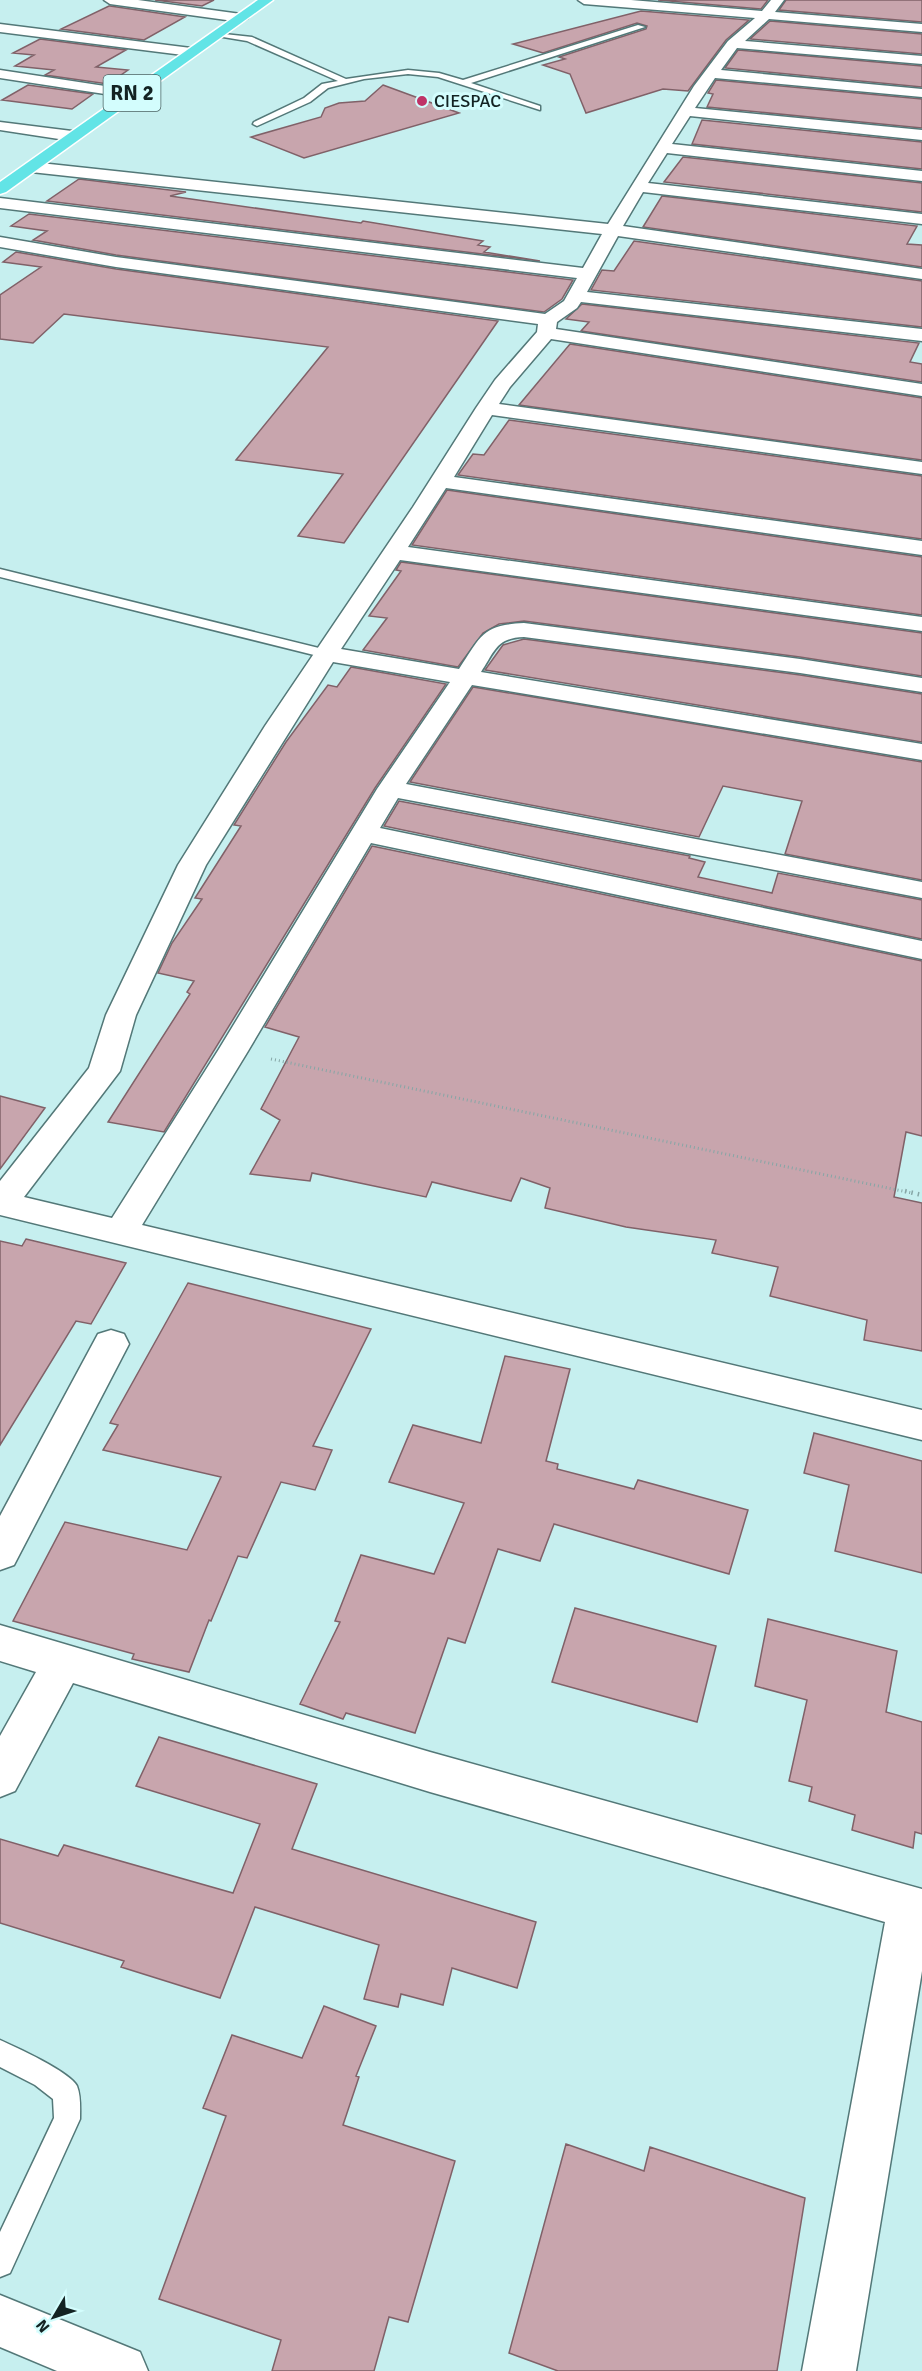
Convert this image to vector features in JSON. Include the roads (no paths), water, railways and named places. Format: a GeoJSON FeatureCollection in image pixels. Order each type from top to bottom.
{"type":"FeatureCollection","features":[{"type":"Feature","properties":{"kind":"highway","name":"RN 2"},"geometry":{"type":"LineString","coordinates":[[2,186],[131,93],[267,0]]}},
{"type":"Feature","properties":{"kind":"street"},"geometry":{"type":"LineString","coordinates":[[110,0],[241,18]]}},
{"type":"Feature","properties":{"kind":"street"},"geometry":{"type":"LineString","coordinates":[[584,0],[772,7],[922,28]]}},
{"type":"Feature","properties":{"kind":"street"},"geometry":{"type":"LineString","coordinates":[[772,7],[733,44],[685,111],[571,304],[547,327],[502,384],[440,482],[278,726],[192,865],[121,1015],[104,1071],[0,1203],[922,1425]]}},
{"type":"Feature","properties":{"kind":"street"},"geometry":{"type":"LineString","coordinates":[[0,27],[191,52]]}},
{"type":"Feature","properties":{"kind":"street"},"geometry":{"type":"LineString","coordinates":[[733,44],[922,60]]}},
{"type":"Feature","properties":{"kind":"street"},"geometry":{"type":"LineString","coordinates":[[712,73],[922,93]]}},
{"type":"Feature","properties":{"kind":"street"},"geometry":{"type":"LineString","coordinates":[[0,74],[131,93]]}},
{"type":"Feature","properties":{"kind":"street"},"geometry":{"type":"LineString","coordinates":[[685,111],[922,135]]}},
{"type":"Feature","properties":{"kind":"street"},"geometry":{"type":"LineString","coordinates":[[0,126],[72,136]]}},
{"type":"Feature","properties":{"kind":"street"},"geometry":{"type":"LineString","coordinates":[[662,148],[922,176]]}},
{"type":"Feature","properties":{"kind":"street"},"geometry":{"type":"LineString","coordinates":[[31,166],[613,230],[922,274]]}},
{"type":"Feature","properties":{"kind":"street"},"geometry":{"type":"LineString","coordinates":[[639,187],[922,219]]}},
{"type":"Feature","properties":{"kind":"street"},"geometry":{"type":"LineString","coordinates":[[0,203],[588,274]]}},
{"type":"Feature","properties":{"kind":"street"},"geometry":{"type":"LineString","coordinates":[[0,242],[116,262],[547,327],[922,390]]}},
{"type":"Feature","properties":{"kind":"street"},"geometry":{"type":"LineString","coordinates":[[575,296],[922,335]]}},
{"type":"Feature","properties":{"kind":"street"},"geometry":{"type":"LineString","coordinates":[[486,408],[922,468]]}},
{"type":"Feature","properties":{"kind":"street"},"geometry":{"type":"LineString","coordinates":[[440,482],[922,548]]}},
{"type":"Feature","properties":{"kind":"street"},"geometry":{"type":"LineString","coordinates":[[394,552],[922,624]]}},
{"type":"Feature","properties":{"kind":"street"},"geometry":{"type":"LineString","coordinates":[[120,1232],[233,1051],[390,789],[492,638],[504,631],[524,630],[800,666],[922,685]]}},
{"type":"Feature","properties":{"kind":"street"},"geometry":{"type":"LineString","coordinates":[[326,654],[922,752]]}},
{"type":"Feature","properties":{"kind":"street"},"geometry":{"type":"LineString","coordinates":[[390,789],[922,890]]}},
{"type":"Feature","properties":{"kind":"street"},"geometry":{"type":"LineString","coordinates":[[364,833],[922,950]]}},
{"type":"Feature","properties":{"kind":"street"},"geometry":{"type":"LineString","coordinates":[[0,1553],[111,1344]]}},
{"type":"Feature","properties":{"kind":"street"},"geometry":{"type":"LineString","coordinates":[[0,1643],[430,1772],[916,1909],[829,2371]]}},
{"type":"Feature","properties":{"kind":"street"},"geometry":{"type":"LineString","coordinates":[[0,1778],[64,1661]]}},
{"type":"Feature","properties":{"kind":"street"},"geometry":{"type":"LineString","coordinates":[[0,2321],[121,2371]]}},
{"type":"Feature","properties":{"kind":"lane"},"geometry":{"type":"LineString","coordinates":[[463,83],[641,27]]}},
{"type":"Feature","properties":{"kind":"lane"},"geometry":{"type":"LineString","coordinates":[[215,35],[249,39],[345,81]]}},
{"type":"Feature","properties":{"kind":"lane"},"geometry":{"type":"LineString","coordinates":[[258,124],[307,100],[325,86],[408,72],[439,75],[537,108]]}},
{"type":"Feature","properties":{"kind":"lane"},"geometry":{"type":"LineString","coordinates":[[0,573],[326,654]]}},
{"type":"Feature","properties":{"kind":"lane"},"geometry":{"type":"LineString","coordinates":[[0,2053],[44,2076],[66,2092],[67,2119],[0,2263]]}},
{"type":"Feature","properties":{"kind":"place","name":"CIESPAC"},"geometry":{"type":"Point","coordinates":[422,101]}}]}
